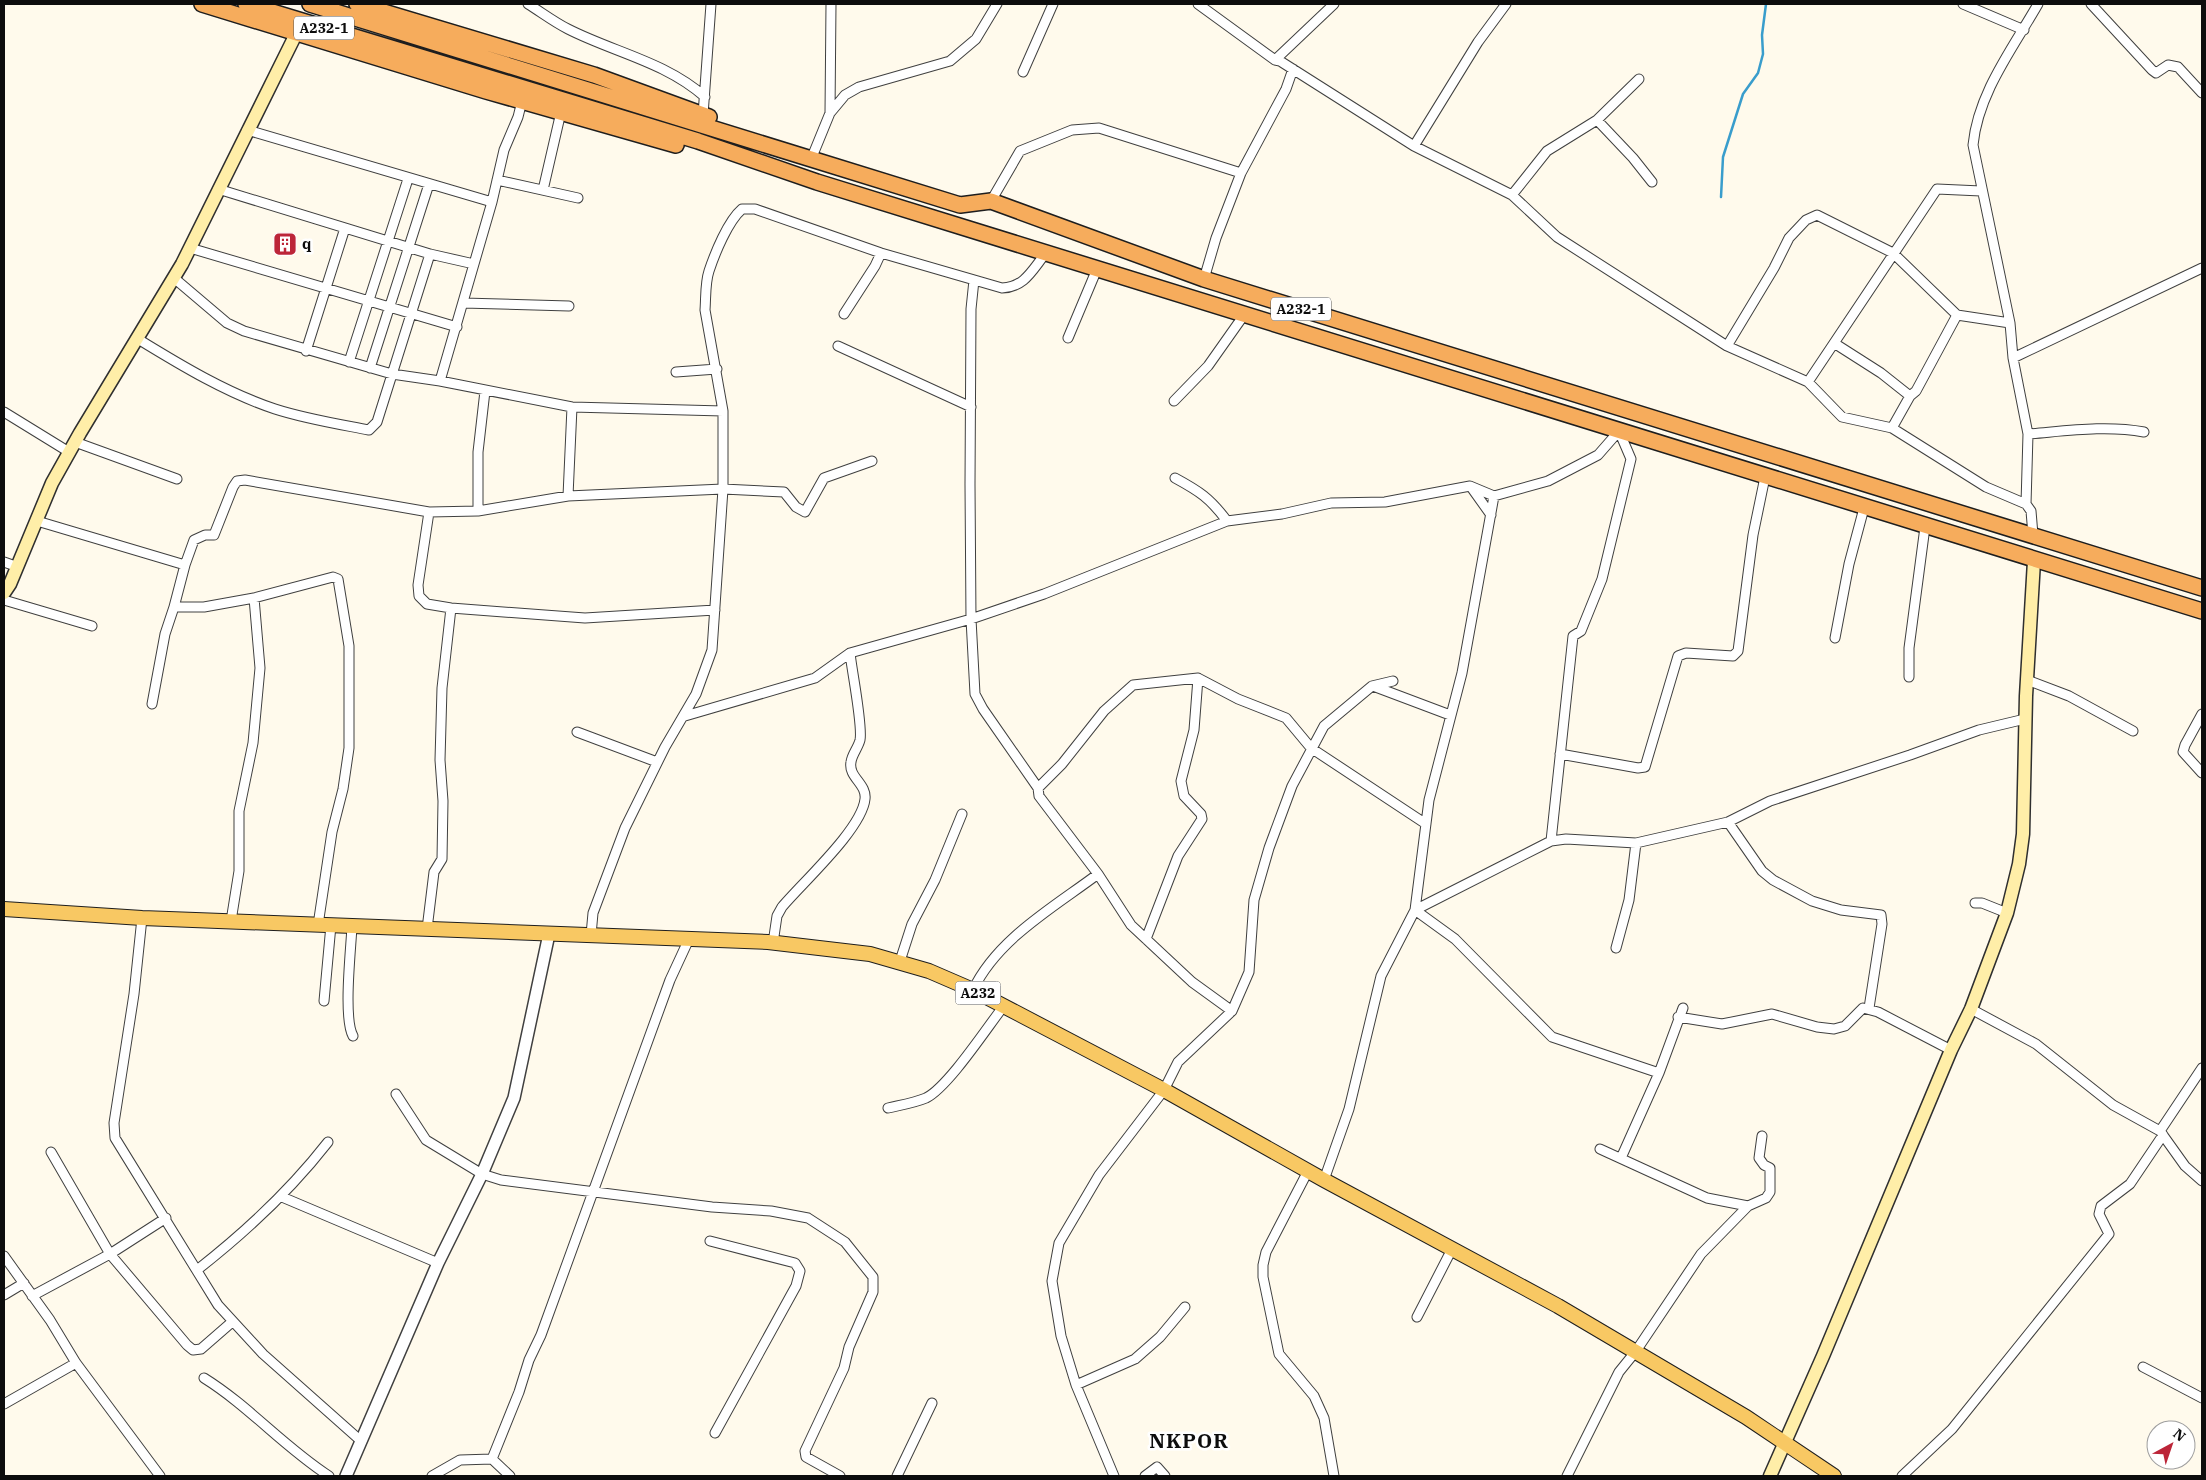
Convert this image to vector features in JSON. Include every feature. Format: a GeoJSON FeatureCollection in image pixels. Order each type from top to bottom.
{"type":"FeatureCollection","features":[{"type":"Feature","properties":{"kind":"highway"},"geometry":{"type":"LineString","coordinates":[[202,4],[522,102],[723,159],[818,182]]}},
{"type":"Feature","properties":{"kind":"highway","name":"A232-1"},"geometry":{"type":"LineString","coordinates":[[246,4],[698,141],[818,182],[2202,612]]}},
{"type":"Feature","properties":{"kind":"highway","name":"A232-1"},"geometry":{"type":"LineString","coordinates":[[310,4],[817,159],[960,205],[991,201],[1204,279],[2202,588]]}},
{"type":"Feature","properties":{"kind":"highway"},"geometry":{"type":"LineString","coordinates":[[358,4],[594,75],[817,159]]}},
{"type":"Feature","properties":{"kind":"main road"},"geometry":{"type":"LineString","coordinates":[[4,593],[18,567],[52,483],[174,278],[296,34]]}},
{"type":"Feature","properties":{"kind":"main road"},"geometry":{"type":"LineString","coordinates":[[1770,1476],[1823,1356],[1951,1050],[1971,1009],[2007,913],[2019,864],[2022,834],[2025,719],[2034,561]]}},
{"type":"Feature","properties":{"kind":"main road","name":"A232"},"geometry":{"type":"LineString","coordinates":[[4,910],[142,918],[773,943],[849,950],[900,961],[973,990],[1164,1090],[1636,1351],[1784,1441],[1834,1476]]}},
{"type":"Feature","properties":{"kind":"street"},"geometry":{"type":"LineString","coordinates":[[528,4],[567,28],[686,80],[705,97]]}},
{"type":"Feature","properties":{"kind":"street"},"geometry":{"type":"LineString","coordinates":[[703,115],[711,4]]}},
{"type":"Feature","properties":{"kind":"street"},"geometry":{"type":"LineString","coordinates":[[817,159],[830,113],[831,4]]}},
{"type":"Feature","properties":{"kind":"street"},"geometry":{"type":"LineString","coordinates":[[830,113],[844,95],[859,87],[950,61],[976,39],[997,4]]}},
{"type":"Feature","properties":{"kind":"street"},"geometry":{"type":"LineString","coordinates":[[1022,72],[1053,4]]}},
{"type":"Feature","properties":{"kind":"street"},"geometry":{"type":"LineString","coordinates":[[1198,4],[1275,60],[1293,69],[1414,146],[1512,195],[1557,237],[1727,346],[1808,382],[1842,417],[1892,428],[1986,488],[2026,504],[2031,511],[2034,535]]}},
{"type":"Feature","properties":{"kind":"street"},"geometry":{"type":"LineString","coordinates":[[1275,60],[1334,4]]}},
{"type":"Feature","properties":{"kind":"street"},"geometry":{"type":"LineString","coordinates":[[1414,146],[1478,42],[1506,4]]}},
{"type":"Feature","properties":{"kind":"street"},"geometry":{"type":"LineString","coordinates":[[1963,4],[2024,30]]}},
{"type":"Feature","properties":{"kind":"street"},"geometry":{"type":"LineString","coordinates":[[2026,504],[2028,434],[2013,358],[2010,323],[1981,191],[1973,144],[1975,126],[1981,105],[2038,4]]}},
{"type":"Feature","properties":{"kind":"street"},"geometry":{"type":"LineString","coordinates":[[2091,4],[2152,70],[2156,73],[2168,66],[2178,67],[2202,93]]}},
{"type":"Feature","properties":{"kind":"street"},"geometry":{"type":"LineString","coordinates":[[1204,279],[1216,238],[1241,173],[1286,89],[1293,69]]}},
{"type":"Feature","properties":{"kind":"street"},"geometry":{"type":"LineString","coordinates":[[1512,195],[1547,151],[1597,120],[1639,79]]}},
{"type":"Feature","properties":{"kind":"street"},"geometry":{"type":"LineString","coordinates":[[440,380],[492,202],[504,150],[518,117],[522,102]]}},
{"type":"Feature","properties":{"kind":"street"},"geometry":{"type":"LineString","coordinates":[[543,190],[561,112]]}},
{"type":"Feature","properties":{"kind":"street"},"geometry":{"type":"LineString","coordinates":[[1597,120],[1633,158],[1652,182]]}},
{"type":"Feature","properties":{"kind":"street"},"geometry":{"type":"LineString","coordinates":[[991,201],[1020,151],[1072,130],[1098,128],[1241,173]]}},
{"type":"Feature","properties":{"kind":"street"},"geometry":{"type":"LineString","coordinates":[[247,130],[408,179],[492,202]]}},
{"type":"Feature","properties":{"kind":"street"},"geometry":{"type":"LineString","coordinates":[[349,362],[408,179]]}},
{"type":"Feature","properties":{"kind":"street"},"geometry":{"type":"LineString","coordinates":[[496,180],[578,198]]}},
{"type":"Feature","properties":{"kind":"street"},"geometry":{"type":"LineString","coordinates":[[370,368],[429,184]]}},
{"type":"Feature","properties":{"kind":"street"},"geometry":{"type":"LineString","coordinates":[[218,189],[430,254],[474,264]]}},
{"type":"Feature","properties":{"kind":"street"},"geometry":{"type":"LineString","coordinates":[[1808,382],[1937,189],[1981,191]]}},
{"type":"Feature","properties":{"kind":"street"},"geometry":{"type":"LineString","coordinates":[[591,935],[593,913],[607,872],[657,762],[696,694],[712,650],[723,489],[723,411],[705,310],[709,271],[734,216],[742,209],[755,209],[881,253],[1002,288],[1015,287],[1023,282],[1046,253]]}},
{"type":"Feature","properties":{"kind":"street"},"geometry":{"type":"LineString","coordinates":[[1727,346],[1774,268],[1789,238],[1806,220],[1817,215],[1893,253],[1958,314],[2010,323]]}},
{"type":"Feature","properties":{"kind":"street"},"geometry":{"type":"LineString","coordinates":[[306,351],[345,228]]}},
{"type":"Feature","properties":{"kind":"street"},"geometry":{"type":"LineString","coordinates":[[190,248],[367,302],[457,327]]}},
{"type":"Feature","properties":{"kind":"street"},"geometry":{"type":"LineString","coordinates":[[844,314],[875,266],[881,253]]}},
{"type":"Feature","properties":{"kind":"street"},"geometry":{"type":"LineString","coordinates":[[138,339],[181,365],[227,389],[276,409],[370,430],[377,422],[430,254]]}},
{"type":"Feature","properties":{"kind":"street"},"geometry":{"type":"LineString","coordinates":[[2013,358],[2107,311],[2202,268]]}},
{"type":"Feature","properties":{"kind":"street"},"geometry":{"type":"LineString","coordinates":[[1068,338],[1097,269]]}},
{"type":"Feature","properties":{"kind":"street"},"geometry":{"type":"LineString","coordinates":[[174,278],[227,323],[244,332],[392,374],[440,380],[485,391],[572,407],[723,411]]}},
{"type":"Feature","properties":{"kind":"street"},"geometry":{"type":"LineString","coordinates":[[974,280],[971,309],[970,407],[971,619],[975,694],[983,709],[1038,788],[1039,796],[1098,874],[1131,925],[1192,982],[1232,1011]]}},
{"type":"Feature","properties":{"kind":"street"},"geometry":{"type":"LineString","coordinates":[[463,303],[569,306]]}},
{"type":"Feature","properties":{"kind":"street"},"geometry":{"type":"LineString","coordinates":[[1174,401],[1208,366],[1244,314]]}},
{"type":"Feature","properties":{"kind":"street"},"geometry":{"type":"LineString","coordinates":[[1892,428],[1910,396],[1916,392],[1958,314]]}},
{"type":"Feature","properties":{"kind":"street"},"geometry":{"type":"LineString","coordinates":[[1834,343],[1881,373],[1910,396]]}},
{"type":"Feature","properties":{"kind":"street"},"geometry":{"type":"LineString","coordinates":[[838,346],[970,407]]}},
{"type":"Feature","properties":{"kind":"street"},"geometry":{"type":"LineString","coordinates":[[676,372],[717,369]]}},
{"type":"Feature","properties":{"kind":"street"},"geometry":{"type":"LineString","coordinates":[[478,511],[478,452],[485,391]]}},
{"type":"Feature","properties":{"kind":"street"},"geometry":{"type":"LineString","coordinates":[[568,496],[572,407]]}},
{"type":"Feature","properties":{"kind":"street"},"geometry":{"type":"LineString","coordinates":[[4,412],[72,447],[177,478]]}},
{"type":"Feature","properties":{"kind":"street"},"geometry":{"type":"LineString","coordinates":[[2028,434],[2105,428],[2125,428],[2144,432]]}},
{"type":"Feature","properties":{"kind":"street"},"geometry":{"type":"LineString","coordinates":[[685,716],[815,678],[850,653],[971,619],[1044,594],[1226,521],[1282,514],[1331,503],[1385,502],[1470,486],[1494,496],[1548,481],[1582,464],[1598,455],[1619,432],[1631,459],[1602,579],[1582,631],[1573,636],[1550,841]]}},
{"type":"Feature","properties":{"kind":"street"},"geometry":{"type":"LineString","coordinates":[[152,704],[165,634],[194,540],[205,535],[214,535],[237,481],[245,480],[430,512],[478,511],[568,496],[723,489],[784,492],[796,507],[805,512],[824,478],[872,461]]}},
{"type":"Feature","properties":{"kind":"street"},"geometry":{"type":"LineString","coordinates":[[1560,754],[1638,768],[1645,767],[1678,656],[1686,652],[1732,656],[1738,651],[1753,536],[1765,477]]}},
{"type":"Feature","properties":{"kind":"street"},"geometry":{"type":"LineString","coordinates":[[1174,478],[1206,496],[1226,521]]}},
{"type":"Feature","properties":{"kind":"street"},"geometry":{"type":"LineString","coordinates":[[1470,486],[1491,515]]}},
{"type":"Feature","properties":{"kind":"street"},"geometry":{"type":"LineString","coordinates":[[1324,1180],[1349,1109],[1381,976],[1415,910],[1429,800],[1462,672],[1494,496]]}},
{"type":"Feature","properties":{"kind":"street"},"geometry":{"type":"LineString","coordinates":[[1835,638],[1849,564],[1864,508]]}},
{"type":"Feature","properties":{"kind":"street"},"geometry":{"type":"LineString","coordinates":[[430,512],[418,585],[419,596],[427,604],[451,608],[585,618],[715,610]]}},
{"type":"Feature","properties":{"kind":"street"},"geometry":{"type":"LineString","coordinates":[[37,521],[185,565]]}},
{"type":"Feature","properties":{"kind":"street"},"geometry":{"type":"LineString","coordinates":[[1909,677],[1908,648],[1925,527]]}},
{"type":"Feature","properties":{"kind":"street"},"geometry":{"type":"LineString","coordinates":[[4,562],[18,567]]}},
{"type":"Feature","properties":{"kind":"street"},"geometry":{"type":"LineString","coordinates":[[174,607],[204,607],[254,598],[333,577],[338,579],[341,586],[349,646],[349,748],[343,790],[332,832],[325,925],[324,1001]]}},
{"type":"Feature","properties":{"kind":"street"},"geometry":{"type":"LineString","coordinates":[[231,921],[239,871],[239,811],[253,743],[260,668],[254,598]]}},
{"type":"Feature","properties":{"kind":"street"},"geometry":{"type":"LineString","coordinates":[[4,600],[92,626]]}},
{"type":"Feature","properties":{"kind":"street"},"geometry":{"type":"LineString","coordinates":[[427,929],[434,872],[442,859],[444,801],[440,760],[442,688],[451,608]]}},
{"type":"Feature","properties":{"kind":"street"},"geometry":{"type":"LineString","coordinates":[[773,943],[777,916],[782,907],[843,840],[865,801],[864,789],[851,769],[851,762],[860,738],[850,653]]}},
{"type":"Feature","properties":{"kind":"street"},"geometry":{"type":"LineString","coordinates":[[1038,788],[1062,764],[1104,711],[1133,685],[1198,678],[1238,699],[1286,718],[1311,748],[1426,824]]}},
{"type":"Feature","properties":{"kind":"street"},"geometry":{"type":"LineString","coordinates":[[1146,939],[1178,856],[1202,819],[1201,814],[1184,796],[1181,781],[1194,730],[1198,678]]}},
{"type":"Feature","properties":{"kind":"street"},"geometry":{"type":"LineString","coordinates":[[2027,680],[2069,696],[2133,731]]}},
{"type":"Feature","properties":{"kind":"street"},"geometry":{"type":"LineString","coordinates":[[1114,1476],[1076,1385],[1061,1336],[1052,1281],[1059,1243],[1099,1175],[1164,1090],[1178,1062],[1226,1019],[1232,1011],[1249,972],[1254,900],[1269,848],[1292,786],[1324,726],[1372,686],[1393,681]]}},
{"type":"Feature","properties":{"kind":"street"},"geometry":{"type":"LineString","coordinates":[[1372,686],[1450,714]]}},
{"type":"Feature","properties":{"kind":"street"},"geometry":{"type":"LineString","coordinates":[[2202,714],[2183,752],[2202,773]]}},
{"type":"Feature","properties":{"kind":"street"},"geometry":{"type":"LineString","coordinates":[[1415,910],[1550,841],[1566,839],[1636,843],[1728,822],[1770,801],[1979,730],[2025,719]]}},
{"type":"Feature","properties":{"kind":"street"},"geometry":{"type":"LineString","coordinates":[[577,732],[657,762]]}},
{"type":"Feature","properties":{"kind":"street"},"geometry":{"type":"LineString","coordinates":[[900,961],[912,924],[934,880],[962,814]]}},
{"type":"Feature","properties":{"kind":"street"},"geometry":{"type":"LineString","coordinates":[[1728,822],[1762,871],[1773,880],[1812,901],[1841,910],[1881,915],[1882,924],[1869,1008]]}},
{"type":"Feature","properties":{"kind":"street"},"geometry":{"type":"LineString","coordinates":[[1616,948],[1629,900],[1636,843]]}},
{"type":"Feature","properties":{"kind":"street"},"geometry":{"type":"LineString","coordinates":[[973,990],[980,975],[1019,932],[1098,874]]}},
{"type":"Feature","properties":{"kind":"street"},"geometry":{"type":"LineString","coordinates":[[1975,903],[1982,903],[2007,913]]}},
{"type":"Feature","properties":{"kind":"street"},"geometry":{"type":"LineString","coordinates":[[1415,910],[1455,939],[1552,1037],[1659,1072]]}},
{"type":"Feature","properties":{"kind":"street"},"geometry":{"type":"LineString","coordinates":[[142,918],[134,994],[114,1123],[115,1138],[218,1305],[232,1322],[313,1400],[361,1441]]}},
{"type":"Feature","properties":{"kind":"street"},"geometry":{"type":"LineString","coordinates":[[352,926],[348,1014],[349,1029],[353,1036]]}},
{"type":"Feature","properties":{"kind":"street"},"geometry":{"type":"LineString","coordinates":[[346,1476],[438,1263],[482,1174],[514,1098],[549,934]]}},
{"type":"Feature","properties":{"kind":"street"},"geometry":{"type":"LineString","coordinates":[[492,1459],[519,1392],[529,1360],[541,1335],[670,980],[689,939]]}},
{"type":"Feature","properties":{"kind":"street"},"geometry":{"type":"LineString","coordinates":[[888,1108],[920,1100],[935,1091],[957,1067],[1003,1007]]}},
{"type":"Feature","properties":{"kind":"street"},"geometry":{"type":"LineString","coordinates":[[1621,1158],[1659,1072],[1678,1017],[1683,1008]]}},
{"type":"Feature","properties":{"kind":"street"},"geometry":{"type":"LineString","coordinates":[[1678,1017],[1722,1024],[1772,1014],[1816,1027],[1834,1028],[1845,1026],[1859,1010],[1869,1008],[1951,1050]]}},
{"type":"Feature","properties":{"kind":"street"},"geometry":{"type":"LineString","coordinates":[[1971,1009],[2036,1044],[2113,1105],[2160,1131],[2185,1166],[2202,1181]]}},
{"type":"Feature","properties":{"kind":"street"},"geometry":{"type":"LineString","coordinates":[[2160,1131],[2202,1068]]}},
{"type":"Feature","properties":{"kind":"street"},"geometry":{"type":"LineString","coordinates":[[396,1094],[426,1140],[482,1174],[501,1180],[808,1218],[845,1242],[873,1277],[873,1292],[849,1347],[844,1368],[805,1451],[806,1457],[840,1476]]}},
{"type":"Feature","properties":{"kind":"street"},"geometry":{"type":"LineString","coordinates":[[1902,1476],[1952,1429],[2109,1234],[2099,1214],[2101,1206],[2130,1184],[2163,1135],[2160,1131]]}},
{"type":"Feature","properties":{"kind":"street"},"geometry":{"type":"LineString","coordinates":[[1567,1476],[1619,1372],[1636,1351],[1701,1254],[1748,1206],[1766,1198],[1770,1192],[1770,1168],[1764,1165],[1759,1158],[1762,1136]]}},
{"type":"Feature","properties":{"kind":"street"},"geometry":{"type":"LineString","coordinates":[[197,1270],[249,1229],[282,1197],[328,1142]]}},
{"type":"Feature","properties":{"kind":"street"},"geometry":{"type":"LineString","coordinates":[[1600,1149],[1706,1198],[1748,1206]]}},
{"type":"Feature","properties":{"kind":"street"},"geometry":{"type":"LineString","coordinates":[[50,1152],[110,1254],[187,1345],[193,1350],[201,1348],[232,1322]]}},
{"type":"Feature","properties":{"kind":"street"},"geometry":{"type":"LineString","coordinates":[[1308,1171],[1266,1252],[1263,1277],[1279,1354],[1314,1396],[1324,1418],[1334,1476]]}},
{"type":"Feature","properties":{"kind":"street"},"geometry":{"type":"LineString","coordinates":[[282,1197],[438,1263]]}},
{"type":"Feature","properties":{"kind":"street"},"geometry":{"type":"LineString","coordinates":[[32,1296],[110,1254],[166,1218]]}},
{"type":"Feature","properties":{"kind":"street"},"geometry":{"type":"LineString","coordinates":[[710,1241],[795,1263],[800,1271],[796,1286],[716,1433]]}},
{"type":"Feature","properties":{"kind":"street"},"geometry":{"type":"LineString","coordinates":[[1417,1317],[1452,1249]]}},
{"type":"Feature","properties":{"kind":"street"},"geometry":{"type":"LineString","coordinates":[[4,1256],[76,1363],[160,1476]]}},
{"type":"Feature","properties":{"kind":"street"},"geometry":{"type":"LineString","coordinates":[[4,1295],[24,1284]]}},
{"type":"Feature","properties":{"kind":"street"},"geometry":{"type":"LineString","coordinates":[[1076,1385],[1135,1359],[1160,1337],[1185,1307]]}},
{"type":"Feature","properties":{"kind":"street"},"geometry":{"type":"LineString","coordinates":[[4,1404],[76,1363]]}},
{"type":"Feature","properties":{"kind":"street"},"geometry":{"type":"LineString","coordinates":[[2143,1366],[2202,1398]]}},
{"type":"Feature","properties":{"kind":"street"},"geometry":{"type":"LineString","coordinates":[[204,1378],[231,1395],[255,1419],[313,1466],[329,1476]]}},
{"type":"Feature","properties":{"kind":"street"},"geometry":{"type":"LineString","coordinates":[[897,1476],[932,1402]]}},
{"type":"Feature","properties":{"kind":"street"},"geometry":{"type":"LineString","coordinates":[[432,1476],[460,1460],[492,1459],[510,1476]]}},
{"type":"Feature","properties":{"kind":"street"},"geometry":{"type":"LineString","coordinates":[[1145,1476],[1157,1468],[1165,1476]]}},
{"type":"Feature","properties":{"kind":"waterway"},"geometry":{"type":"LineString","coordinates":[[1721,197],[1723,157],[1743,94],[1758,73],[1763,54],[1762,35],[1766,4]]}},
{"type":"Feature","properties":{"kind":"place","name":"q"},"geometry":{"type":"Point","coordinates":[285,244]}},
{"type":"Feature","properties":{"kind":"district","name":"NKPOR"},"geometry":{"type":"Point","coordinates":[1189,1441]}}]}
